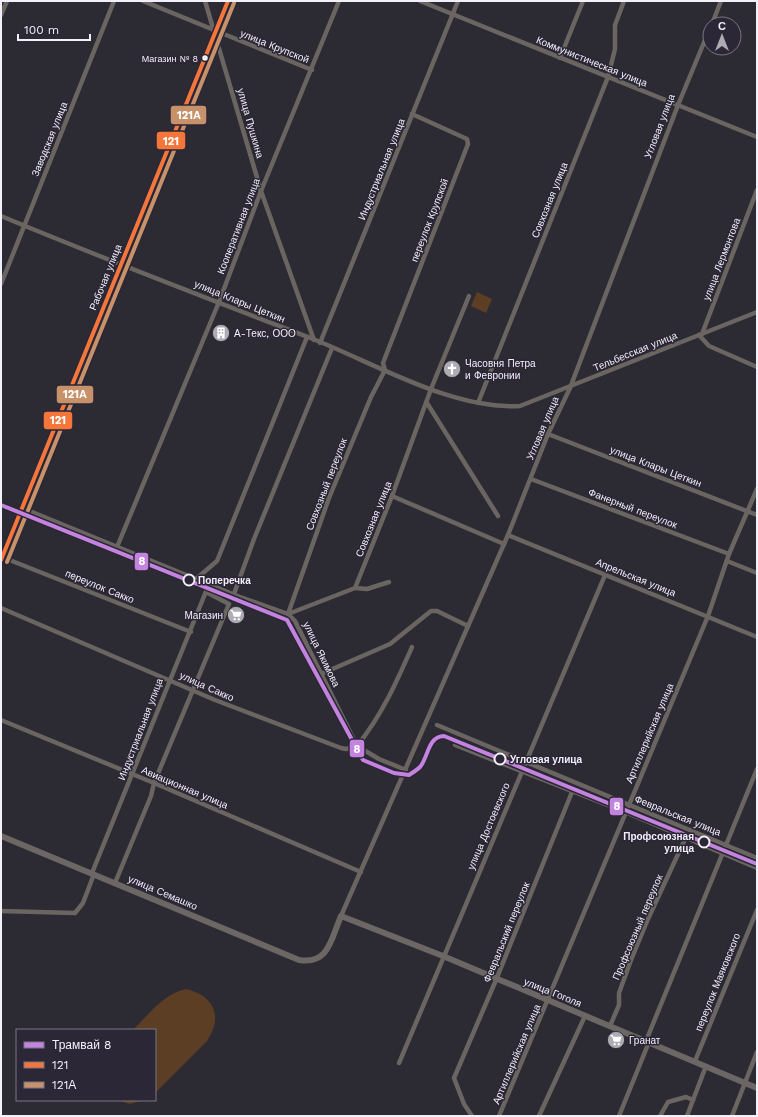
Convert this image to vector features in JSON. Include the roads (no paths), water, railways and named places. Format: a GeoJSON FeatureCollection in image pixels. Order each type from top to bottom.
{"type":"FeatureCollection","features":[{"type":"Feature","properties":{"kind":"main road","name":"Рабочая улица"},"geometry":{"type":"LineString","coordinates":[[2,558],[228,1]]}},
{"type":"Feature","properties":{"kind":"main road","name":"улица Семашко"},"geometry":{"type":"LineString","coordinates":[[1,836],[299,960],[310,962],[319,959]]}},
{"type":"Feature","properties":{"kind":"main road","name":"улица Гоголя"},"geometry":{"type":"LineString","coordinates":[[341,916],[443,956],[496,980],[695,1061],[757,1088]]}},
{"type":"Feature","properties":{"kind":"main road","name":"Угловая улица"},"geometry":{"type":"LineString","coordinates":[[319,959],[325,953],[341,916]]}},
{"type":"Feature","properties":{"kind":"street"},"geometry":{"type":"LineString","coordinates":[[1,15],[7,1]]}},
{"type":"Feature","properties":{"kind":"street","name":"Заводская улица"},"geometry":{"type":"LineString","coordinates":[[1,284],[114,1]]}},
{"type":"Feature","properties":{"kind":"street","name":"улица Крупской"},"geometry":{"type":"LineString","coordinates":[[143,1],[312,70]]}},
{"type":"Feature","properties":{"kind":"street","name":"улица Пушкина"},"geometry":{"type":"LineString","coordinates":[[205,1],[261,190],[314,340]]}},
{"type":"Feature","properties":{"kind":"street","name":"Кооперативная улица"},"geometry":{"type":"LineString","coordinates":[[117,547],[219,302],[261,190],[312,70],[339,1]]}},
{"type":"Feature","properties":{"kind":"street","name":"Коммунистическая улица"},"geometry":{"type":"LineString","coordinates":[[420,1],[757,138]]}},
{"type":"Feature","properties":{"kind":"street","name":"Индустриальная улица"},"geometry":{"type":"LineString","coordinates":[[320,343],[458,1]]}},
{"type":"Feature","properties":{"kind":"street"},"geometry":{"type":"LineString","coordinates":[[560,58],[583,1]]}},
{"type":"Feature","properties":{"kind":"street","name":"Совхозная улица"},"geometry":{"type":"LineString","coordinates":[[478,403],[608,77],[615,49],[615,25],[624,1]]}},
{"type":"Feature","properties":{"kind":"street"},"geometry":{"type":"LineString","coordinates":[[715,16],[721,1]]}},
{"type":"Feature","properties":{"kind":"street","name":"Угловая улица"},"geometry":{"type":"LineString","coordinates":[[341,916],[508,535],[548,434],[570,388],[678,105],[702,47]]}},
{"type":"Feature","properties":{"kind":"street","name":"переулок Крупской"},"geometry":{"type":"LineString","coordinates":[[385,370],[383,363],[468,144],[467,139],[412,114]]}},
{"type":"Feature","properties":{"kind":"street","name":"улица Лермонтова"},"geometry":{"type":"LineString","coordinates":[[700,334],[757,190]]}},
{"type":"Feature","properties":{"kind":"street","name":"улица Клары Цеткин"},"geometry":{"type":"LineString","coordinates":[[1,216],[307,337],[431,389],[478,403],[500,407],[520,406]]}},
{"type":"Feature","properties":{"kind":"street","name":"Совхозная улица"},"geometry":{"type":"LineString","coordinates":[[355,588],[392,496],[431,389],[469,296]]}},
{"type":"Feature","properties":{"kind":"street","name":"Тельбесская улица"},"geometry":{"type":"LineString","coordinates":[[520,406],[570,388],[757,312]]}},
{"type":"Feature","properties":{"kind":"street"},"geometry":{"type":"LineString","coordinates":[[700,334],[709,346],[757,367]]}},
{"type":"Feature","properties":{"kind":"street"},"geometry":{"type":"LineString","coordinates":[[196,579],[217,561],[307,337]]}},
{"type":"Feature","properties":{"kind":"street"},"geometry":{"type":"LineString","coordinates":[[234,594],[254,539],[332,348]]}},
{"type":"Feature","properties":{"kind":"street","name":"Совхозный переулок"},"geometry":{"type":"LineString","coordinates":[[288,614],[329,498],[371,397],[385,370]]}},
{"type":"Feature","properties":{"kind":"street"},"geometry":{"type":"LineString","coordinates":[[427,403],[498,516]]}},
{"type":"Feature","properties":{"kind":"street","name":"улица Клары Цеткин"},"geometry":{"type":"LineString","coordinates":[[548,434],[757,516]]}},
{"type":"Feature","properties":{"kind":"street","name":"Фанерный переулок"},"geometry":{"type":"LineString","coordinates":[[531,479],[729,554]]}},
{"type":"Feature","properties":{"kind":"street","name":"Артиллерийская улица"},"geometry":{"type":"LineString","coordinates":[[499,1116],[708,616],[729,554],[757,489]]}},
{"type":"Feature","properties":{"kind":"street"},"geometry":{"type":"LineString","coordinates":[[392,496],[504,544]]}},
{"type":"Feature","properties":{"kind":"street"},"geometry":{"type":"LineString","coordinates":[[22,508],[196,579],[288,614],[355,588],[366,589],[389,582]]}},
{"type":"Feature","properties":{"kind":"street","name":"Апрельская улица"},"geometry":{"type":"LineString","coordinates":[[508,535],[757,637]]}},
{"type":"Feature","properties":{"kind":"street","name":"переулок Сакко"},"geometry":{"type":"LineString","coordinates":[[2,558],[191,632]]}},
{"type":"Feature","properties":{"kind":"street"},"geometry":{"type":"LineString","coordinates":[[727,561],[757,573]]}},
{"type":"Feature","properties":{"kind":"street","name":"улица Достоевского"},"geometry":{"type":"LineString","coordinates":[[399,1063],[521,770],[526,763],[605,575]]}},
{"type":"Feature","properties":{"kind":"street","name":"Индустриальная улица"},"geometry":{"type":"LineString","coordinates":[[1,911],[75,913],[83,903],[132,777],[131,773],[169,679],[191,632],[209,584]]}},
{"type":"Feature","properties":{"kind":"street"},"geometry":{"type":"LineString","coordinates":[[115,883],[151,796],[154,783],[229,604],[206,592]]}},
{"type":"Feature","properties":{"kind":"street","name":"улица Сакко"},"geometry":{"type":"LineString","coordinates":[[1,608],[194,690],[341,748],[346,749],[357,746]]}},
{"type":"Feature","properties":{"kind":"street"},"geometry":{"type":"LineString","coordinates":[[322,674],[390,644],[431,611],[437,611],[468,626]]}},
{"type":"Feature","properties":{"kind":"street","name":"улица Якимова"},"geometry":{"type":"LineString","coordinates":[[288,614],[295,621],[357,746]]}},
{"type":"Feature","properties":{"kind":"street"},"geometry":{"type":"LineString","coordinates":[[406,770],[379,759],[357,746],[369,731],[389,699],[412,647]]}},
{"type":"Feature","properties":{"kind":"street","name":"Авиационная улица"},"geometry":{"type":"LineString","coordinates":[[1,720],[131,773],[361,872]]}},
{"type":"Feature","properties":{"kind":"street","name":"Февральская улица"},"geometry":{"type":"LineString","coordinates":[[437,725],[757,858]]}},
{"type":"Feature","properties":{"kind":"street"},"geometry":{"type":"LineString","coordinates":[[455,745],[625,812],[723,852],[757,868]]}},
{"type":"Feature","properties":{"kind":"street"},"geometry":{"type":"LineString","coordinates":[[619,1116],[757,769]]}},
{"type":"Feature","properties":{"kind":"street","name":"Февральский переулок"},"geometry":{"type":"LineString","coordinates":[[472,1116],[464,1104],[454,1078],[496,980],[572,792]]}},
{"type":"Feature","properties":{"kind":"street","name":"Профсоюзный переулок"},"geometry":{"type":"LineString","coordinates":[[610,1026],[619,1005],[619,993],[637,946],[686,837]]}},
{"type":"Feature","properties":{"kind":"street","name":"переулок Маяковского"},"geometry":{"type":"LineString","coordinates":[[695,1061],[757,910]]}},
{"type":"Feature","properties":{"kind":"street"},"geometry":{"type":"LineString","coordinates":[[539,1116],[585,1016]]}},
{"type":"Feature","properties":{"kind":"street"},"geometry":{"type":"LineString","coordinates":[[732,1116],[757,1052]]}},
{"type":"Feature","properties":{"kind":"street"},"geometry":{"type":"LineString","coordinates":[[687,1116],[706,1066]]}},
{"type":"Feature","properties":{"kind":"street"},"geometry":{"type":"LineString","coordinates":[[660,1116],[668,1102],[686,1097],[693,1100]]}},
{"type":"Feature","properties":{"kind":"tram line","name":"8"},"geometry":{"type":"LineString","coordinates":[[1,505],[287,620],[363,760],[394,773],[409,775],[423,763],[431,743],[439,737],[444,736],[757,864]]}},
{"type":"Feature","properties":{"kind":"place","name":"Магазин № 8"},"geometry":{"type":"Point","coordinates":[205,58]}},
{"type":"Feature","properties":{"kind":"place","name":"А-Текс, ООО"},"geometry":{"type":"Point","coordinates":[221,333]}},
{"type":"Feature","properties":{"kind":"place","name":"Часовня Петра и Февронии"},"geometry":{"type":"Point","coordinates":[452,369]}},
{"type":"Feature","properties":{"kind":"place","name":"Поперечка"},"geometry":{"type":"Point","coordinates":[189,580]}},
{"type":"Feature","properties":{"kind":"place","name":"Магазин"},"geometry":{"type":"Point","coordinates":[236,615]}},
{"type":"Feature","properties":{"kind":"place","name":"Угловая улица"},"geometry":{"type":"Point","coordinates":[500,759]}},
{"type":"Feature","properties":{"kind":"place","name":"Профсоюзная улица"},"geometry":{"type":"Point","coordinates":[704,842]}},
{"type":"Feature","properties":{"kind":"place","name":"Гранат"},"geometry":{"type":"Point","coordinates":[616,1040]}}]}
